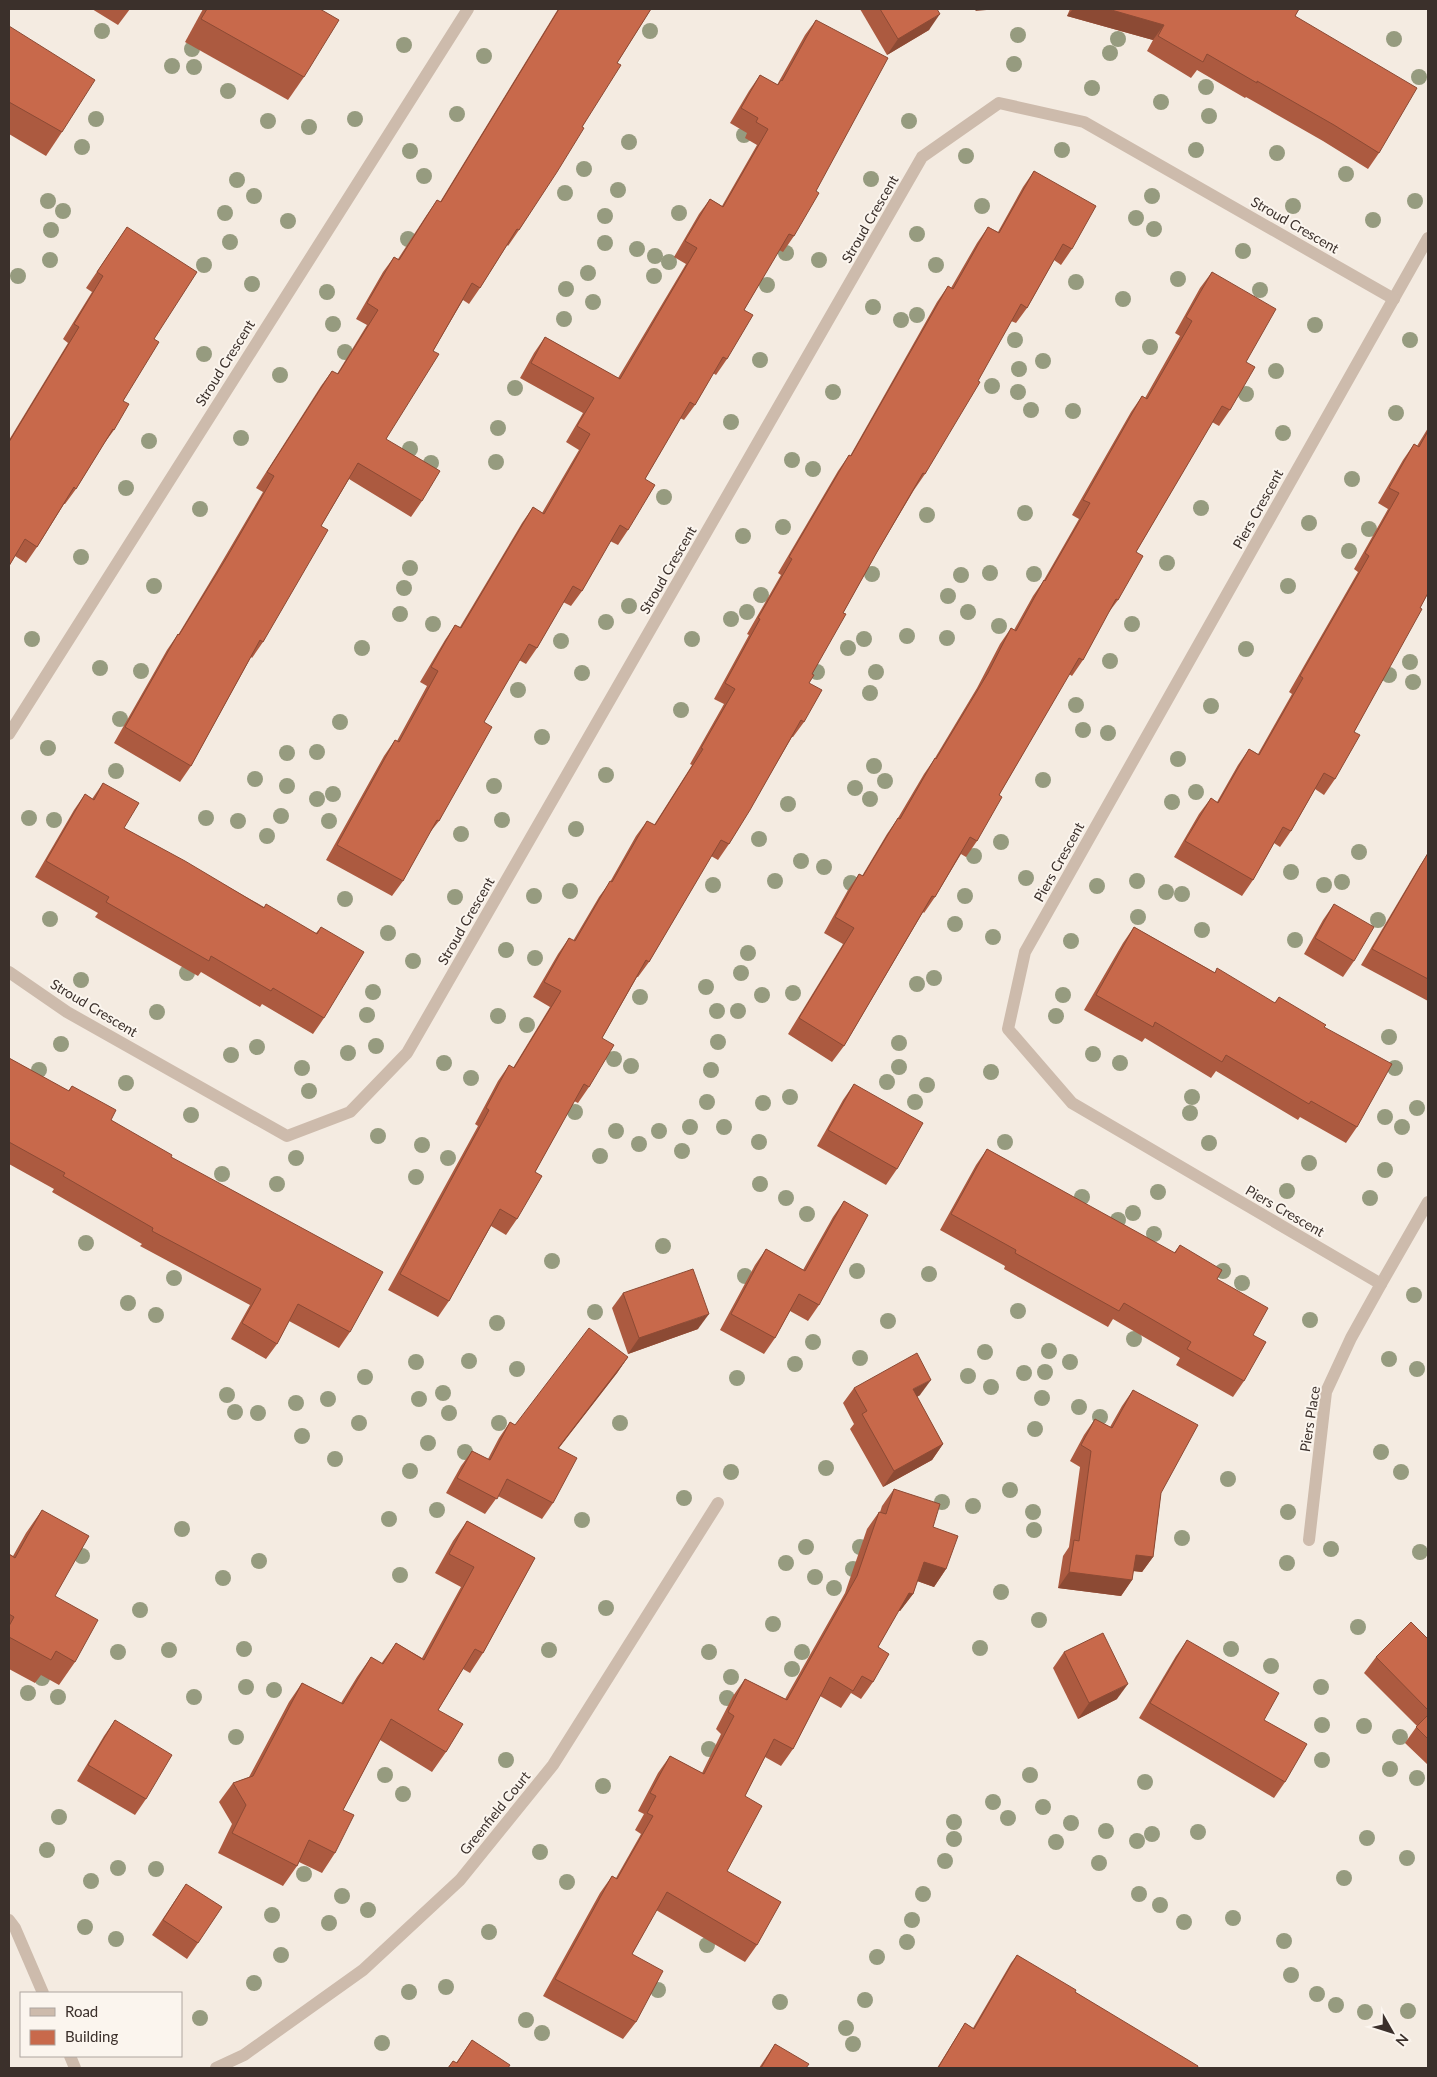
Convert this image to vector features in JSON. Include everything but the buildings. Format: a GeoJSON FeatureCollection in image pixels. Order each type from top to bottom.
{"type":"FeatureCollection","features":[{"type":"Feature","properties":{"kind":"street","name":"Stroud Crescent"},"geometry":{"type":"LineString","coordinates":[[9,734],[468,9]]}},
{"type":"Feature","properties":{"kind":"street","name":"Stroud Crescent"},"geometry":{"type":"LineString","coordinates":[[9,972],[67,1012],[287,1136],[350,1112],[407,1053],[922,157],[1000,103],[1084,122],[1394,299]]}},
{"type":"Feature","properties":{"kind":"street","name":"Piers Crescent"},"geometry":{"type":"LineString","coordinates":[[1381,1284],[1072,1103],[1008,1029],[1025,952],[1428,238]]}},
{"type":"Feature","properties":{"kind":"street"},"geometry":{"type":"LineString","coordinates":[[1381,1284],[1428,1202]]}},
{"type":"Feature","properties":{"kind":"street","name":"Piers Place"},"geometry":{"type":"LineString","coordinates":[[1309,1540],[1326,1392],[1351,1338],[1381,1284]]}},
{"type":"Feature","properties":{"kind":"street","name":"Greenfield Court"},"geometry":{"type":"LineString","coordinates":[[216,2068],[244,2055],[363,1970],[460,1880],[554,1765],[718,1503]]}},
{"type":"Feature","properties":{"kind":"street"},"geometry":{"type":"LineString","coordinates":[[9,1920],[15,1928],[43,1992]]}}]}
